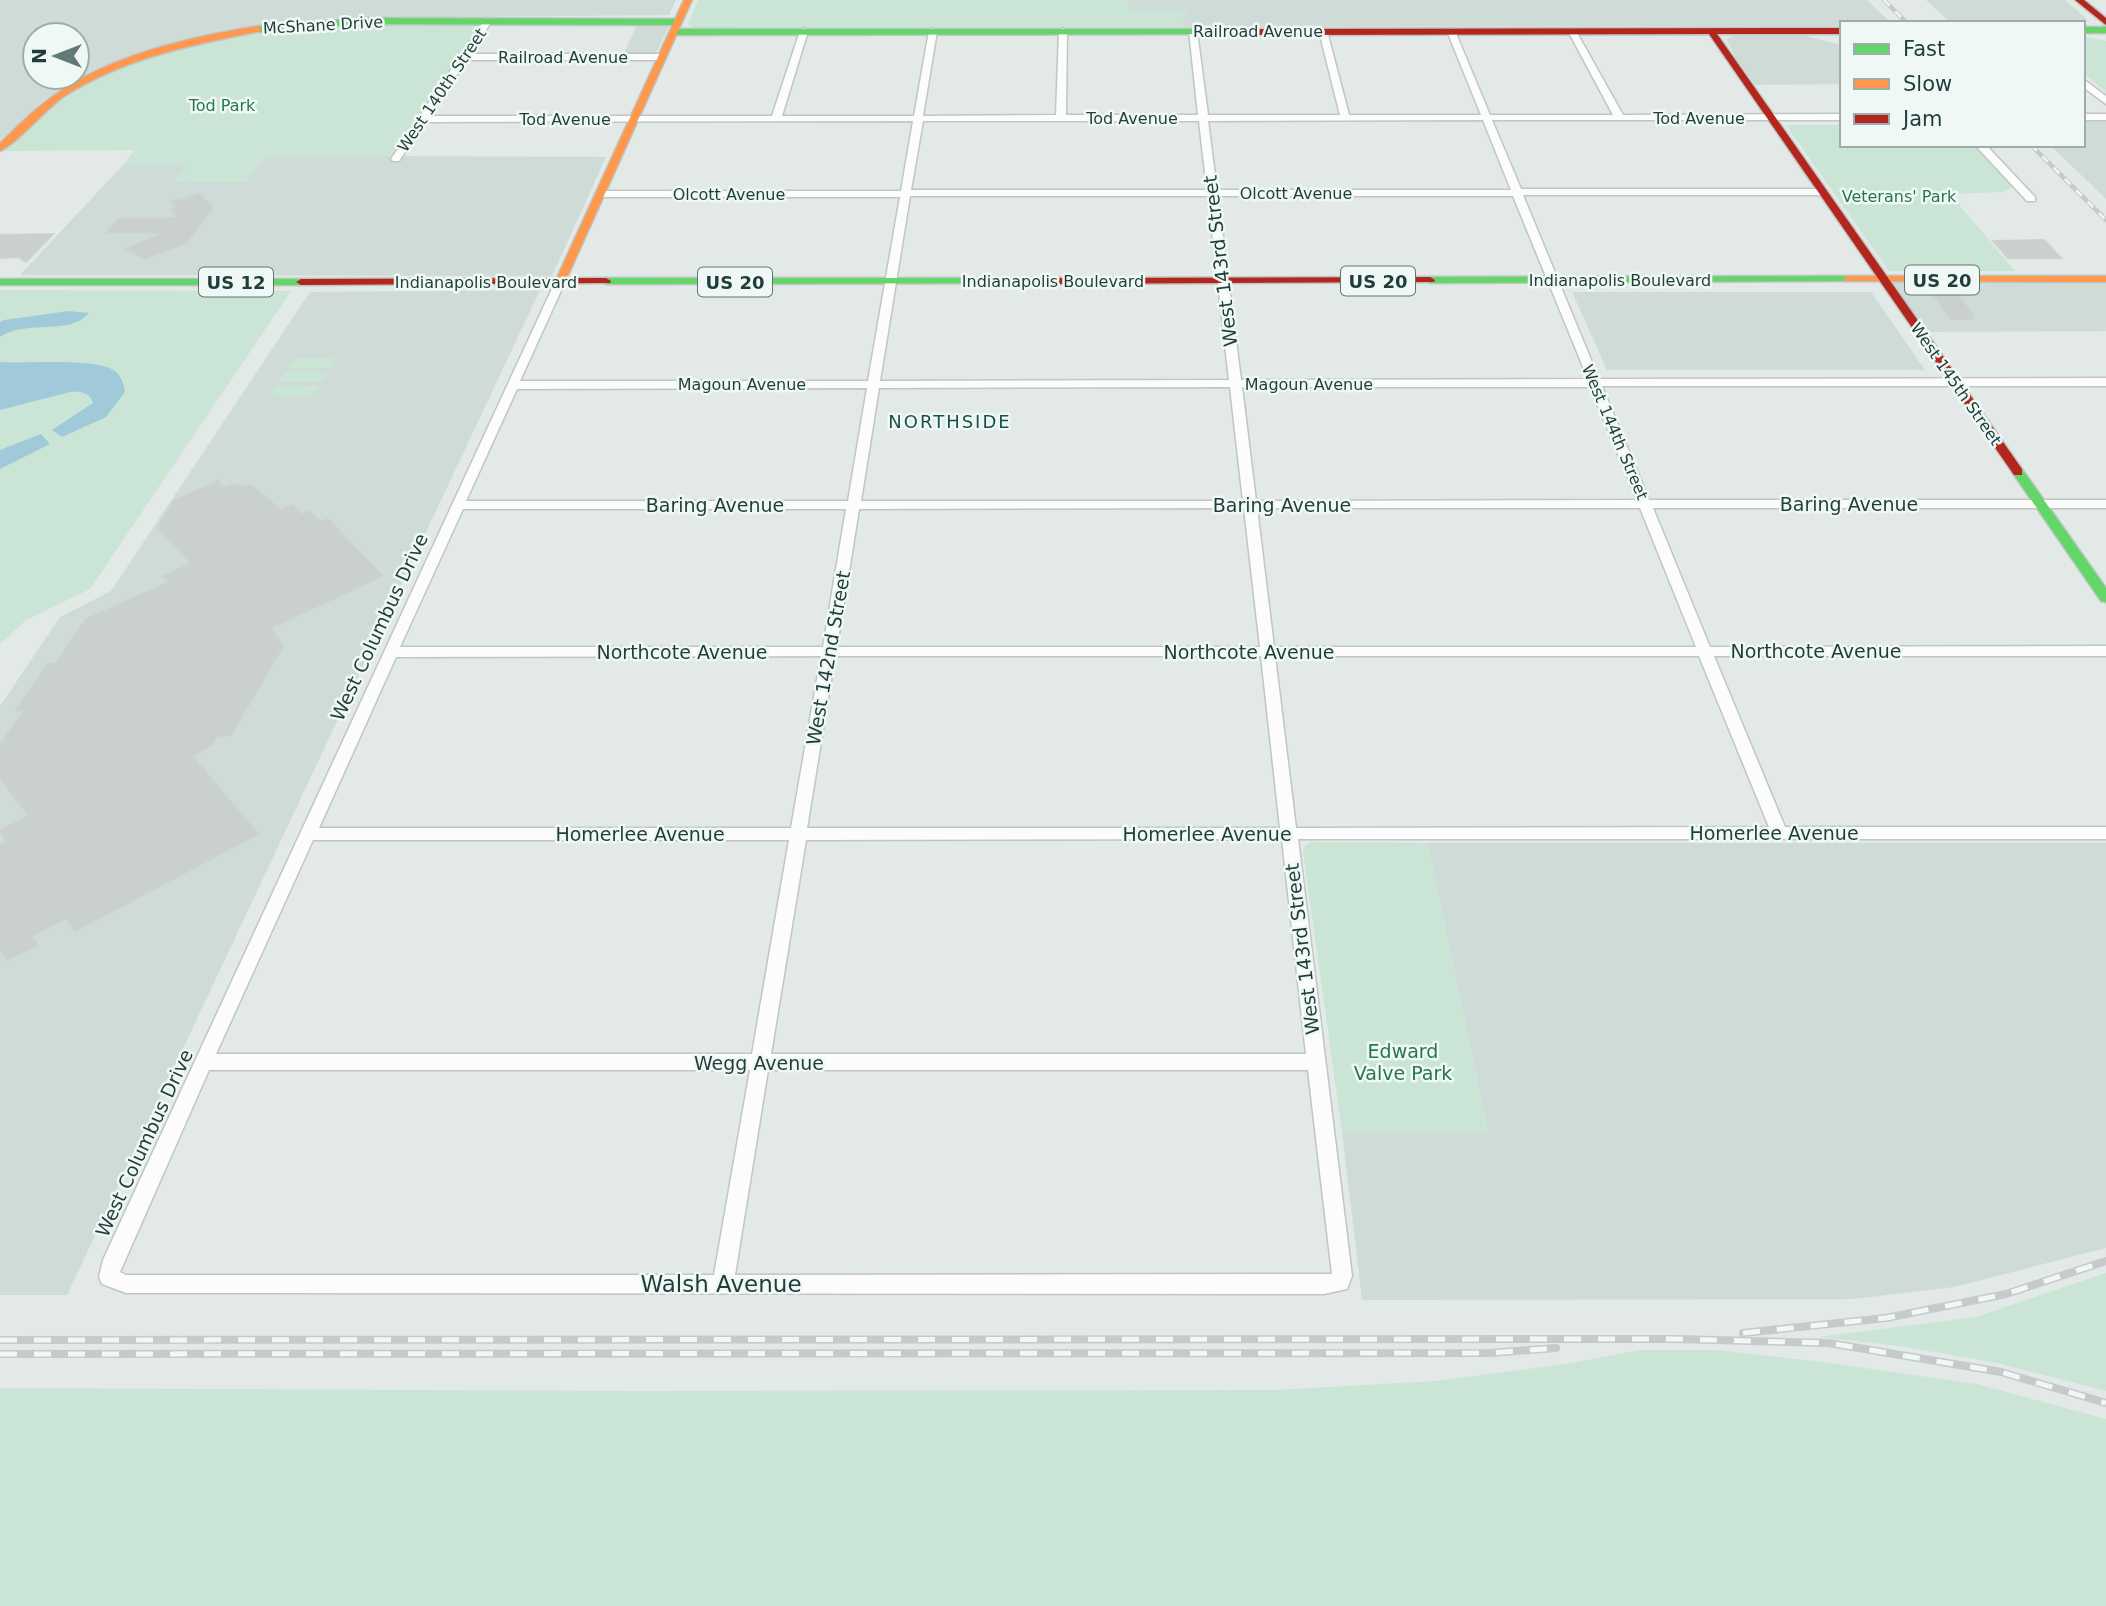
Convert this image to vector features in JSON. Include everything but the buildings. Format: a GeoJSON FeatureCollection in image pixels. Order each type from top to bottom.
{"type":"FeatureCollection","features":[{"type":"Feature","properties":{"kind":"street","name":"West Columbus Drive"},"geometry":{"type":"LineString","coordinates":[[108,1272],[688,0]]}},
{"type":"Feature","properties":{"kind":"street"},"geometry":{"type":"LineString","coordinates":[[2079,0],[2106,22]]}},
{"type":"Feature","properties":{"kind":"street","name":"McShane Drive"},"geometry":{"type":"LineString","coordinates":[[0,148],[45,106],[70,89],[114,67],[172,47],[244,31],[302,23],[488,21],[676,27]]}},
{"type":"Feature","properties":{"kind":"street","name":"West 140th Street"},"geometry":{"type":"LineString","coordinates":[[397,159],[488,21]]}},
{"type":"Feature","properties":{"kind":"street","name":"Railroad Avenue"},"geometry":{"type":"LineString","coordinates":[[676,27],[804,32],[1840,31]]}},
{"type":"Feature","properties":{"kind":"street"},"geometry":{"type":"LineString","coordinates":[[2085,30],[2106,30]]}},
{"type":"Feature","properties":{"kind":"street","name":"West 142nd Street"},"geometry":{"type":"LineString","coordinates":[[723,1284],[933,31]]}},
{"type":"Feature","properties":{"kind":"street"},"geometry":{"type":"LineString","coordinates":[[1061,118],[1063,31]]}},
{"type":"Feature","properties":{"kind":"street","name":"West 143rd Street"},"geometry":{"type":"LineString","coordinates":[[1193,31],[1342,1276],[1340,1282]]}},
{"type":"Feature","properties":{"kind":"street"},"geometry":{"type":"LineString","coordinates":[[1322,31],[1345,118]]}},
{"type":"Feature","properties":{"kind":"street","name":"West 144th Street"},"geometry":{"type":"LineString","coordinates":[[1451,31],[1779,833]]}},
{"type":"Feature","properties":{"kind":"street"},"geometry":{"type":"LineString","coordinates":[[1572,31],[1620,118]]}},
{"type":"Feature","properties":{"kind":"street","name":"West 145th Street"},"geometry":{"type":"LineString","coordinates":[[1711,31],[2106,598]]}},
{"type":"Feature","properties":{"kind":"street"},"geometry":{"type":"LineString","coordinates":[[776,119],[804,32]]}},
{"type":"Feature","properties":{"kind":"street","name":"Railroad Avenue"},"geometry":{"type":"LineString","coordinates":[[464,57],[663,57]]}},
{"type":"Feature","properties":{"kind":"street"},"geometry":{"type":"LineString","coordinates":[[2085,84],[2106,101]]}},
{"type":"Feature","properties":{"kind":"street","name":"Tod Avenue"},"geometry":{"type":"LineString","coordinates":[[422,119],[1840,117]]}},
{"type":"Feature","properties":{"kind":"street"},"geometry":{"type":"LineString","coordinates":[[2085,117],[2106,117]]}},
{"type":"Feature","properties":{"kind":"street"},"geometry":{"type":"LineString","coordinates":[[1982,147],[2031,199]]}},
{"type":"Feature","properties":{"kind":"street","name":"Olcott Avenue"},"geometry":{"type":"LineString","coordinates":[[600,194],[1823,192]]}},
{"type":"Feature","properties":{"kind":"street","name":"Indianapolis Boulevard"},"geometry":{"type":"LineString","coordinates":[[0,282],[2106,279]]}},
{"type":"Feature","properties":{"kind":"street","name":"Magoun Avenue"},"geometry":{"type":"LineString","coordinates":[[513,385],[2106,382]]}},
{"type":"Feature","properties":{"kind":"street","name":"Baring Avenue"},"geometry":{"type":"LineString","coordinates":[[458,505],[2106,504]]}},
{"type":"Feature","properties":{"kind":"street","name":"Northcote Avenue"},"geometry":{"type":"LineString","coordinates":[[391,652],[2106,651]]}},
{"type":"Feature","properties":{"kind":"street","name":"Homerlee Avenue"},"geometry":{"type":"LineString","coordinates":[[308,834],[2106,833]]}},
{"type":"Feature","properties":{"kind":"street","name":"Wegg Avenue"},"geometry":{"type":"LineString","coordinates":[[204,1062],[1315,1062]]}},
{"type":"Feature","properties":{"kind":"street","name":"Walsh Avenue"},"geometry":{"type":"LineString","coordinates":[[108,1272],[109,1278],[126,1284],[1324,1285],[1340,1282]]}},
{"type":"Feature","properties":{"kind":"shaded area"},"geometry":{"type":"Polygon","coordinates":[[[0,0],[676,0],[669,15],[329,18],[227,31],[149,50],[91,74],[91,21],[21,21],[21,91],[59,91],[44,100],[0,140],[0,0]]]}},
{"type":"Feature","properties":{"kind":"shaded area"},"geometry":{"type":"Polygon","coordinates":[[[1127,0],[1867,0],[1889,21],[1840,21],[1840,26],[1180,27],[1187,12],[1129,11],[1127,0]]]}},
{"type":"Feature","properties":{"kind":"shaded area"},"geometry":{"type":"Polygon","coordinates":[[[1926,0],[2065,0],[2086,18],[2087,22],[2085,21],[1949,21],[1926,0]]]}},
{"type":"Feature","properties":{"kind":"shaded area"},"geometry":{"type":"Polygon","coordinates":[[[637,26],[669,26],[655,55],[623,55],[637,26]]]}},
{"type":"Feature","properties":{"kind":"shaded area"},"geometry":{"type":"Polygon","coordinates":[[[1733,36],[1806,36],[1840,44],[1840,84],[1755,85],[1726,39],[1733,36]]]}},
{"type":"Feature","properties":{"kind":"shaded area"},"geometry":{"type":"Polygon","coordinates":[[[2085,118],[2106,118],[2106,199],[2052,147],[2085,147],[2085,118]]]}},
{"type":"Feature","properties":{"kind":"shaded area"},"geometry":{"type":"Polygon","coordinates":[[[266,156],[606,157],[552,276],[20,275],[123,165],[189,164],[176,181],[246,182],[266,156]]]}},
{"type":"Feature","properties":{"kind":"shaded area"},"geometry":{"type":"Polygon","coordinates":[[[1887,281],[2106,281],[2106,331],[1922,332],[1887,281]]]}},
{"type":"Feature","properties":{"kind":"shaded area"},"geometry":{"type":"Polygon","coordinates":[[[540,290],[67,1295],[0,1295],[0,706],[60,617],[111,591],[310,292],[540,290]]]}},
{"type":"Feature","properties":{"kind":"shaded area"},"geometry":{"type":"Polygon","coordinates":[[[1572,292],[1871,292],[1925,370],[1607,370],[1572,292]]]}},
{"type":"Feature","properties":{"kind":"shaded area"},"geometry":{"type":"Polygon","coordinates":[[[1428,843],[2106,843],[2106,1248],[1954,1287],[1854,1299],[1362,1300],[1342,1132],[1488,1132],[1428,843]]]}},
{"type":"Feature","properties":{"kind":"green space"},"geometry":{"type":"Polygon","coordinates":[[[698,0],[1127,0],[1129,11],[1188,11],[1180,27],[694,28],[688,24],[698,0]]]}},
{"type":"Feature","properties":{"kind":"green space","name":"Tod Park"},"geometry":{"type":"Polygon","coordinates":[[[481,23],[391,156],[266,156],[246,182],[175,181],[188,165],[123,165],[135,150],[3,151],[69,94],[74,91],[91,91],[91,82],[126,64],[174,48],[224,36],[275,29],[481,23]]]}},
{"type":"Feature","properties":{"kind":"green space"},"geometry":{"type":"Polygon","coordinates":[[[2085,36],[2106,41],[2106,92],[2085,74],[2085,36]]]}},
{"type":"Feature","properties":{"kind":"green space","name":"Veterans' Park"},"geometry":{"type":"Polygon","coordinates":[[[1786,125],[1840,125],[1840,147],[1976,147],[2012,187],[2002,192],[1950,194],[2015,271],[1889,271],[1786,125]]]}},
{"type":"Feature","properties":{"kind":"green space"},"geometry":{"type":"Polygon","coordinates":[[[0,290],[291,291],[90,589],[26,620],[0,644],[0,290]]]}},
{"type":"Feature","properties":{"kind":"green space"},"geometry":{"type":"Polygon","coordinates":[[[295,358],[336,358],[330,368],[288,368],[295,358]]]}},
{"type":"Feature","properties":{"kind":"green space"},"geometry":{"type":"Polygon","coordinates":[[[286,371],[328,372],[322,382],[279,382],[286,371]]]}},
{"type":"Feature","properties":{"kind":"green space"},"geometry":{"type":"Polygon","coordinates":[[[277,385],[320,386],[313,396],[270,396],[277,385]]]}},
{"type":"Feature","properties":{"kind":"green space","name":"Edward Valve Park"},"geometry":{"type":"Polygon","coordinates":[[[1311,842],[1428,843],[1488,1133],[1342,1132],[1303,851],[1311,842]]]}},
{"type":"Feature","properties":{"kind":"green space"},"geometry":{"type":"Polygon","coordinates":[[[2106,1273],[2106,1391],[1997,1363],[1900,1346],[1819,1337],[1976,1317],[2106,1273]]]}},
{"type":"Feature","properties":{"kind":"green space"},"geometry":{"type":"Polygon","coordinates":[[[1640,1350],[1716,1350],[1976,1384],[2106,1419],[2106,1606],[0,1606],[0,1388],[1275,1390],[1435,1381],[1566,1364],[1640,1350]]]}},
{"type":"Feature","properties":{"kind":"water"},"geometry":{"type":"Polygon","coordinates":[[[69,311],[89,313],[71,324],[23,329],[0,337],[0,322],[4,320],[69,311]]]}},
{"type":"Feature","properties":{"kind":"water"},"geometry":{"type":"Polygon","coordinates":[[[0,362],[79,363],[107,367],[120,376],[125,392],[106,417],[62,437],[52,430],[93,403],[90,396],[81,392],[70,392],[0,410],[0,362]]]}},
{"type":"Feature","properties":{"kind":"water"},"geometry":{"type":"Polygon","coordinates":[[[41,434],[50,444],[0,469],[0,450],[41,434]]]}},
{"type":"Feature","properties":{"kind":"railway"},"geometry":{"type":"LineString","coordinates":[[1884,0],[1905,21]]}},
{"type":"Feature","properties":{"kind":"railway"},"geometry":{"type":"LineString","coordinates":[[2033,147],[2106,220]]}},
{"type":"Feature","properties":{"kind":"railway"},"geometry":{"type":"LineString","coordinates":[[1743,1333],[1886,1318],[2006,1294],[2106,1261]]}},
{"type":"Feature","properties":{"kind":"railway"},"geometry":{"type":"LineString","coordinates":[[0,1340],[1676,1339],[1829,1343],[2001,1372],[2106,1403]]}},
{"type":"Feature","properties":{"kind":"railway"},"geometry":{"type":"LineString","coordinates":[[0,1354],[1490,1353],[1556,1348]]}},
{"type":"Feature","properties":{"kind":"traffic: fast"},"geometry":{"type":"LineString","coordinates":[[258,29],[364,21],[678,22]]}},
{"type":"Feature","properties":{"kind":"traffic: fast"},"geometry":{"type":"LineString","coordinates":[[2085,30],[2106,30]]}},
{"type":"Feature","properties":{"kind":"traffic: fast"},"geometry":{"type":"LineString","coordinates":[[674,32],[1224,32]]}},
{"type":"Feature","properties":{"kind":"traffic: fast"},"geometry":{"type":"LineString","coordinates":[[1430,280],[1848,279]]}},
{"type":"Feature","properties":{"kind":"traffic: fast"},"geometry":{"type":"LineString","coordinates":[[606,281],[1051,281]]}},
{"type":"Feature","properties":{"kind":"traffic: fast"},"geometry":{"type":"LineString","coordinates":[[0,282],[301,282]]}},
{"type":"Feature","properties":{"kind":"traffic: fast"},"geometry":{"type":"LineString","coordinates":[[2018,472],[2106,598]]}},
{"type":"Feature","properties":{"kind":"traffic: slow"},"geometry":{"type":"LineString","coordinates":[[560,282],[688,0]]}},
{"type":"Feature","properties":{"kind":"traffic: slow"},"geometry":{"type":"LineString","coordinates":[[0,148],[56,98],[103,71],[153,52],[258,29]]}},
{"type":"Feature","properties":{"kind":"traffic: slow"},"geometry":{"type":"LineString","coordinates":[[1848,279],[2106,279]]}},
{"type":"Feature","properties":{"kind":"traffic: jam"},"geometry":{"type":"LineString","coordinates":[[2079,0],[2106,22]]}},
{"type":"Feature","properties":{"kind":"traffic: jam"},"geometry":{"type":"LineString","coordinates":[[1711,31],[2018,472]]}},
{"type":"Feature","properties":{"kind":"traffic: jam"},"geometry":{"type":"LineString","coordinates":[[1224,32],[1840,31]]}},
{"type":"Feature","properties":{"kind":"traffic: jam"},"geometry":{"type":"LineString","coordinates":[[1051,281],[1430,280]]}},
{"type":"Feature","properties":{"kind":"traffic: jam"},"geometry":{"type":"LineString","coordinates":[[301,282],[606,281]]}},
{"type":"Feature","properties":{"kind":"district","name":"NORTHSIDE"},"geometry":{"type":"Point","coordinates":[950,421]}}]}
